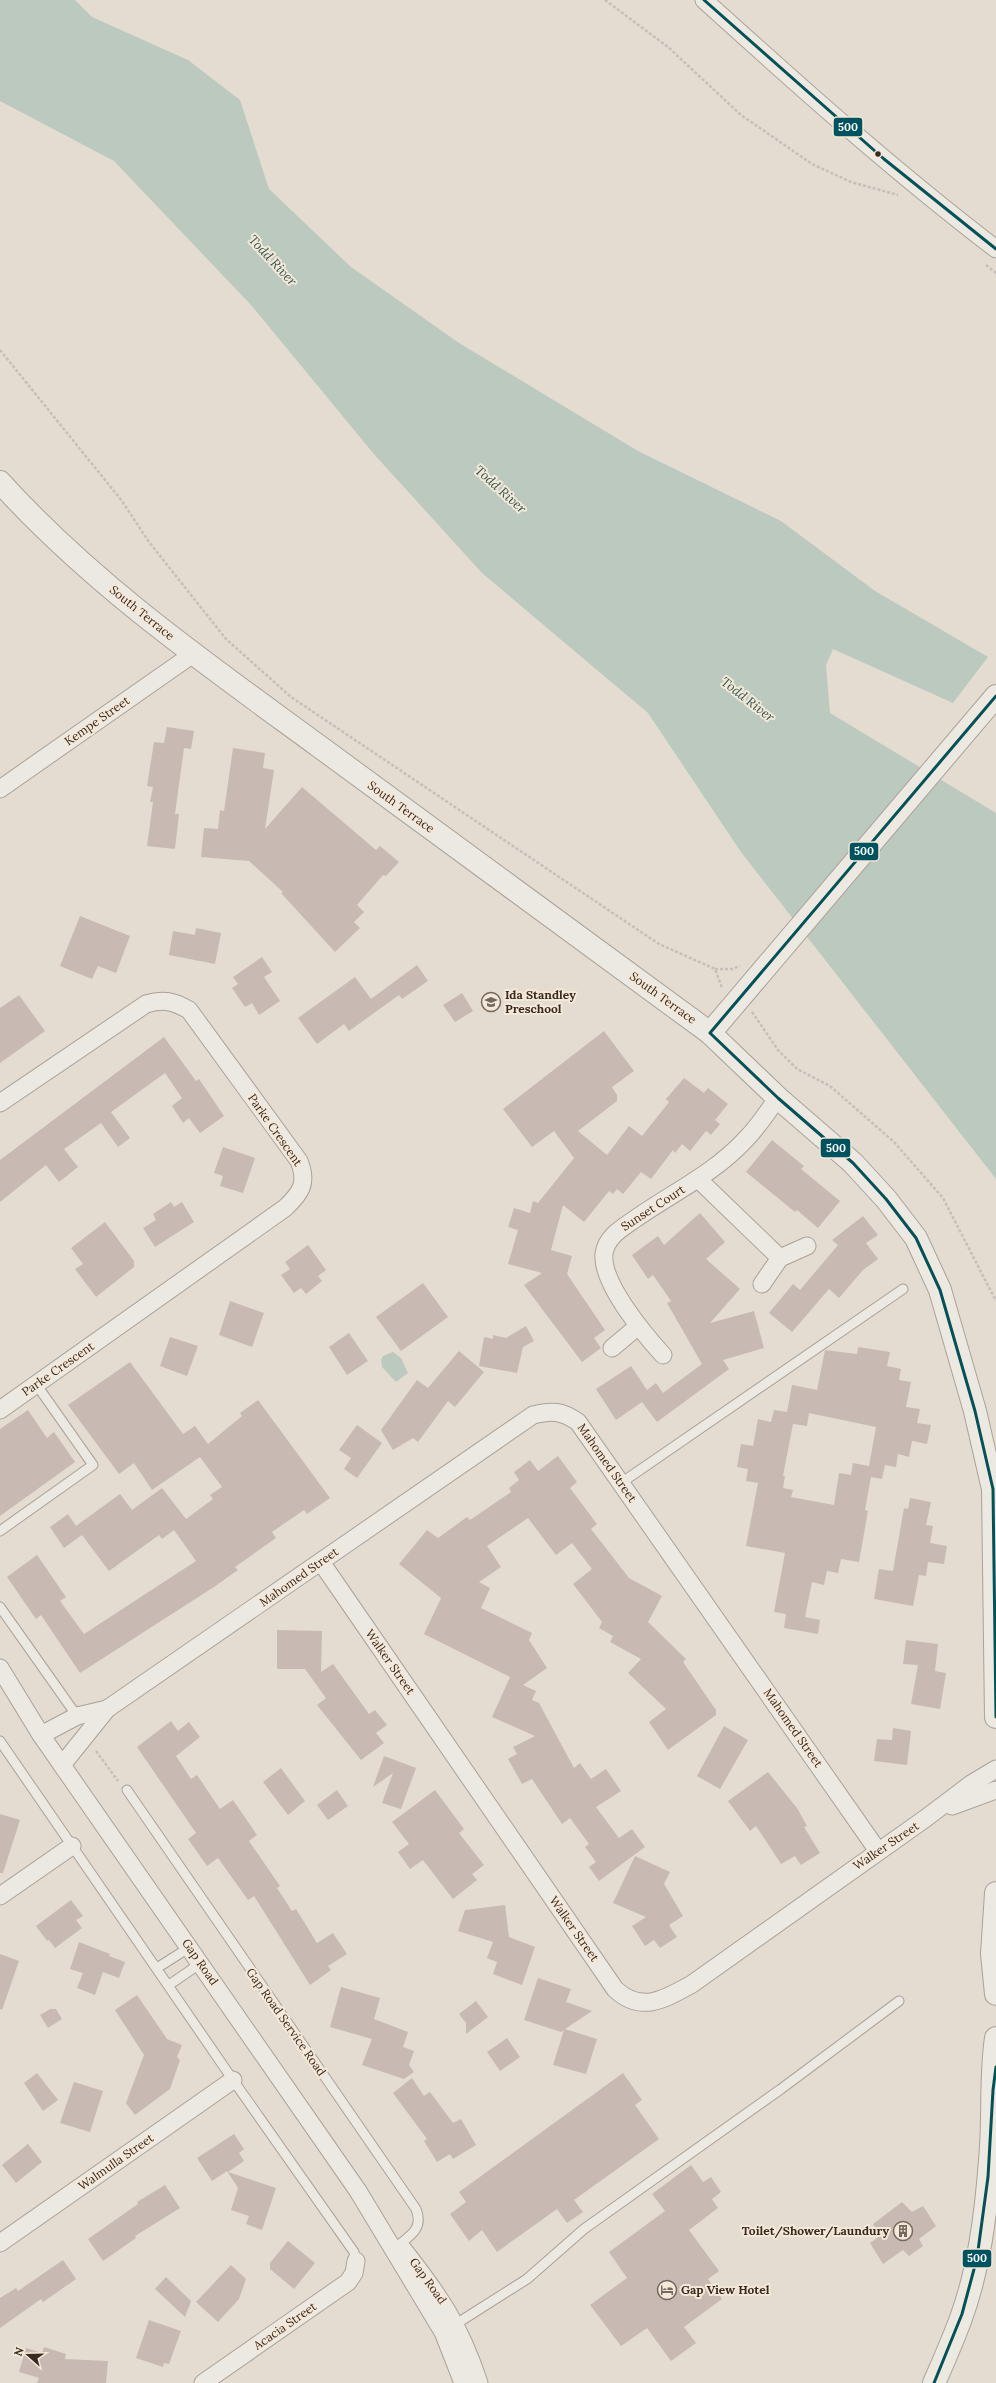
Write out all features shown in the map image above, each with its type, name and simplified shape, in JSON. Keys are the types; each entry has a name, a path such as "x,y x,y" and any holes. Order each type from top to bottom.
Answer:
{"street":[{"path":"704,0 932,200 996,249"},
{"name":"South Terrace","path":"0,482 41,526 104,582 193,654 710,1033 778,1098 853,1163 886,1199 916,1238 940,1290 973,1404 993,1489 996,1717"},
{"name":"Kempe Street","path":"0,789 193,654"},
{"path":"710,1033 996,696"},
{"name":"Parke Crescent","path":"0,1103 146,1004 161,1000 173,1001 189,1010 299,1161 304,1173 302,1186 298,1196 285,1208 0,1410"},
{"name":"Sunset Court","path":"663,1355 637,1326 604,1268 604,1253 612,1236 656,1204 698,1179 746,1140 778,1098"},
{"name":"Sunset Court","path":"698,1179 780,1258"},
{"path":"762,1284 780,1258 807,1246"},
{"path":"612,1348 637,1326"},
{"name":"Mahomed Street","path":"62,1765 107,1709 533,1415 548,1411 564,1412 578,1422 878,1850"},
{"name":"Walker Street","path":"321,1562 610,1982 624,1998 640,2003 655,2001 692,1984 878,1850 926,1818 971,1784 996,1769"},
{"name":"Gap Road","path":"0,1668 41,1735 190,1947 396,2246 450,2328 479,2383"},
{"name":"Gap Road","path":"0,1684 41,1735"},
{"name":"Mahomed Street","path":"41,1735 77,1716 107,1709"},
{"path":"77,1716 87,1734"},
{"name":"Walker Street","path":"926,1818 968,1799 996,1790"},
{"path":"0,1896 72,1846"},
{"path":"996,1893 992,1954 996,1994"},
{"path":"934,2383 960,2321 976,2261 983,2226 990,2160 994,2076 992,2059 996,2038"},
{"name":"Walmulla Street","path":"0,2243 233,2080"},
{"name":"Acacia Street","path":"203,2383 348,2282 354,2273 356,2261"},
{"name":"Gap Road","path":"450,2328 463,2383"}],"lane":[{"path":"621,1483 903,1289"},
{"path":"0,1531 93,1465 36,1384"},
{"path":"0,1607 77,1716"},
{"path":"0,1741 233,2080 354,2252 356,2261"},
{"name":"Gap Road Service Road","path":"127,1790 416,2209 420,2218 417,2229 396,2246"},
{"path":"157,1968 190,1947"},
{"path":"169,1985 201,1963"},
{"path":"450,2328 527,2279 584,2229 780,2089 899,2001"}],"path":[{"path":"605,0 668,47 740,115 812,164 851,182 900,195"},
{"path":"984,263 996,273"},
{"path":"0,350 122,501 149,542 226,639 291,698 659,944 715,969 723,991 739,1000 756,1014 778,1050 797,1070 830,1086 889,1137 943,1198 996,1301"},
{"path":"87,1734 118,1782 127,1790"}],"water":[{"name":"Todd River","path":"0,0 75,0 92,17 188,60 240,100 269,189 351,267 459,343 638,451 781,521 875,591 988,657 953,703 833,649 826,665 830,713 996,813 996,1179 741,852 648,713 482,573 373,453 252,306 114,161 0,101"},
{"path":"393,1352 401,1358 408,1373 396,1382 382,1367 381,1360 383,1356"}],"building":[{"path":"167,727 194,731 191,749 184,748 175,814 179,814 175,849 147,846 153,802 150,802 153,787 147,786 154,742 164,743"},
{"path":"233,748 265,753 263,768 274,770 265,829 302,787 376,850 380,846 399,862 386,876 383,875 357,905 364,912 354,922 360,928 335,952 281,893 283,892 249,861 201,857 204,828 218,829 220,810 224,811"},
{"path":"80,916 130,936 116,973 98,966 92,979 60,966"},
{"path":"196,928 221,933 215,964 169,955 173,931 195,935"},
{"path":"262,957 272,972 264,977 280,1001 259,1015 252,1003 245,1007 232,988 238,984 233,977"},
{"path":"417,965 428,981 402,999 399,995 349,1031 344,1024 317,1044 298,1018 355,977 371,999"},
{"path":"462,993 473,1011 455,1022 443,1005"},
{"path":"19,995 45,1031 0,1063 0,1008"},
{"path":"604,1031 634,1071 612,1087 617,1095 617,1101 578,1131 607,1155 629,1126 642,1136 669,1102 666,1099 684,1078 704,1093 708,1088 728,1104 715,1120 720,1124 711,1135 706,1131 690,1151 682,1144 675,1153 673,1150 651,1179 641,1172 623,1194 617,1189 613,1194 609,1191 584,1222 563,1205 551,1250 572,1256 567,1274 605,1330 594,1338 601,1348 582,1362 524,1285 542,1273 508,1264 518,1230 508,1227 514,1208 530,1213 533,1201 538,1203 574,1158 554,1131 532,1147 503,1109"},
{"path":"164,1037 196,1081 199,1079 224,1116 200,1133 189,1118 183,1123 172,1106 182,1098 165,1073 111,1112 130,1138 118,1147 101,1123 64,1149 78,1167 59,1182 46,1165 0,1202 0,1160"},
{"path":"772,1140 804,1166 801,1169 840,1201 818,1228 797,1210 795,1212 746,1172"},
{"path":"223,1147 255,1158 243,1193 220,1186 223,1176 214,1173"},
{"path":"171,1202 174,1207 182,1202 194,1222 155,1247 143,1228 156,1220 153,1214"},
{"path":"700,1213 725,1242 706,1259 740,1289 710,1323 754,1311 764,1348 723,1360 729,1369 657,1422 642,1402 616,1420 596,1389 631,1366 647,1390 656,1383 663,1393 702,1364 667,1303 671,1301 653,1275 648,1279 632,1255 658,1236 664,1245"},
{"path":"863,1216 878,1235 866,1243 878,1259 863,1270 839,1298 829,1289 792,1332 769,1313 793,1284 800,1290 838,1245 832,1240"},
{"path":"105,1222 134,1261 134,1267 96,1297 75,1269 83,1264 71,1248"},
{"path":"308,1245 326,1270 318,1276 322,1281 306,1294 301,1288 294,1293 281,1275 290,1269 285,1262"},
{"path":"423,1283 448,1317 401,1351 376,1317"},
{"path":"230,1301 264,1313 252,1347 219,1335"},
{"path":"526,1326 534,1341 523,1347 517,1373 479,1366 484,1337 493,1339 493,1335 506,1338"},
{"path":"349,1333 368,1361 347,1375 329,1347"},
{"path":"170,1337 198,1346 187,1376 160,1366"},
{"path":"858,1347 890,1352 887,1366 901,1369 899,1380 911,1382 906,1407 920,1409 917,1423 931,1425 927,1444 912,1441 909,1457 898,1454 896,1467 885,1465 882,1479 871,1477 865,1510 868,1511 859,1562 841,1559 838,1573 827,1571 824,1585 812,1582 805,1617 820,1620 818,1634 784,1628 786,1614 774,1612 785,1553 746,1546 758,1483 746,1481 748,1469 737,1467 741,1444 753,1446 758,1419 771,1422 774,1410 787,1412 792,1385 817,1390 825,1350 857,1354","holes":["809,1413 876,1427 869,1466 853,1463 851,1475 839,1473 834,1505 791,1497 793,1490 783,1488 785,1476 783,1476 793,1424 807,1426"]},
{"path":"459,1351 484,1372 455,1407 448,1401 418,1442 413,1438 393,1450 381,1430 417,1380 428,1388"},
{"path":"130,1362 183,1434 195,1426 208,1444 242,1416 240,1413 258,1400 330,1498 307,1514 304,1510 272,1532 276,1538 235,1567 238,1570 214,1587 80,1673 41,1615 36,1619 7,1577 37,1555 66,1597 60,1601 84,1634 196,1561 174,1530 162,1539 159,1535 109,1571 82,1535 64,1548 50,1527 68,1514 76,1526 120,1494 132,1510 162,1488 186,1519 213,1499 210,1495 222,1487 200,1457 152,1490 134,1463 119,1474 68,1405"},
{"path":"28,1410 47,1438 54,1432 75,1462 0,1516 0,1429"},
{"path":"357,1425 382,1443 357,1478 344,1469 351,1458 339,1450"},
{"path":"558,1456 577,1482 570,1488 597,1524 591,1529 629,1578 662,1596 648,1622 686,1659 683,1662 716,1710 716,1715 668,1750 649,1722 666,1709 628,1673 641,1659 610,1642 613,1636 599,1628 602,1622 573,1584 592,1569 572,1543 556,1555 528,1518 487,1546 501,1567 479,1582 490,1588 481,1608 532,1633 529,1640 547,1668 523,1685 536,1691 532,1700 539,1703 574,1768 580,1763 591,1779 606,1769 621,1791 596,1807 619,1838 632,1829 645,1847 599,1881 589,1867 596,1862 585,1847 589,1844 570,1818 562,1824 532,1779 522,1784 508,1759 517,1754 513,1747 535,1736 492,1717 510,1677 424,1634 441,1598 399,1564 427,1530 438,1538 467,1517 470,1520 511,1492 509,1488 519,1480 514,1472 530,1460 538,1471"},
{"path":"910,1498 931,1502 926,1525 933,1526 930,1543 947,1546 944,1564 928,1562 926,1576 919,1575 913,1606 874,1599 879,1569 893,1571 904,1508 908,1509"},
{"path":"277,1630 322,1631 321,1672 333,1664 369,1714 375,1710 387,1725 376,1733 384,1743 361,1760 317,1705 326,1698 305,1669 277,1669"},
{"path":"906,1640 938,1644 935,1671 946,1673 940,1709 911,1704 918,1665 903,1664"},
{"path":"171,1721 178,1731 189,1722 200,1737 176,1756 191,1779 197,1775 220,1809 233,1800 257,1835 249,1841 280,1886 277,1888 292,1911 296,1909 317,1943 333,1933 347,1954 328,1966 331,1970 310,1985 254,1896 248,1900 218,1858 207,1866 188,1839 196,1833 137,1747"},
{"path":"724,1726 748,1740 720,1789 697,1776"},
{"path":"893,1728 911,1731 907,1765 874,1761 877,1739 892,1740"},
{"path":"384,1756 416,1768 401,1809 382,1803 393,1773 373,1787"},
{"path":"281,1768 305,1801 288,1815 263,1782"},
{"path":"768,1772 797,1808 807,1826 804,1827 820,1853 801,1865 795,1856 781,1864 756,1826 750,1831 728,1801"},
{"path":"337,1790 348,1806 328,1820 317,1805"},
{"path":"435,1790 464,1829 459,1833 484,1865 472,1874 477,1880 453,1899 423,1860 410,1869 398,1852 409,1844 392,1822"},
{"path":"0,1814 20,1820 3,1873 0,1873"},
{"path":"635,1856 670,1872 664,1884 683,1916 669,1925 677,1937 660,1948 654,1940 645,1946 632,1926 646,1917 613,1903"},
{"path":"71,1900 83,1916 76,1920 82,1928 55,1948 49,1940 47,1941 36,1926"},
{"path":"505,1905 509,1937 535,1947 522,1985 493,1974 497,1962 487,1958 493,1942 458,1931 465,1910"},
{"path":"79,1942 110,1954 109,1956 125,1962 119,1978 103,1972 95,1995 77,1988 83,1973 70,1969"},
{"path":"0,1954 19,1961 2,2010 0,2009"},
{"path":"538,1978 571,1989 566,2002 592,2011 565,2029 597,2039 586,2074 553,2065 564,2030 561,2032 524,2020"},
{"path":"341,1987 380,1998 374,2019 408,2032 403,2047 414,2051 409,2065 414,2072 404,2079 362,2065 372,2039 330,2027"},
{"path":"137,1995 167,2039 182,2045 177,2057 180,2060 170,2089 135,2115 126,2103 144,2055 115,2010"},
{"path":"476,2001 488,2017 466,2034 466,2023 459,2014"},
{"path":"50,2009 56,2009 62,2019 48,2028 40,2015"},
{"path":"507,2038 520,2057 500,2071 487,2052"},
{"path":"37,2073 58,2100 43,2111 24,2083"},
{"path":"623,2073 642,2100 635,2105 659,2139 574,2200 583,2212 567,2223 557,2209 497,2252 482,2230 469,2241 450,2214 466,2202 459,2192"},
{"path":"412,2078 424,2096 430,2092 453,2123 461,2119 476,2145 453,2159 450,2154 437,2162 424,2141 427,2139 393,2093"},
{"path":"74,2082 103,2091 90,2132 60,2123"},
{"path":"234,2134 244,2149 239,2153 244,2161 228,2172 276,2188 262,2230 246,2224 249,2216 231,2210 238,2188 227,2171 212,2181 197,2158"},
{"path":"28,2144 42,2162 16,2183 2,2165"},
{"path":"691,2165 703,2182 711,2177 721,2192 712,2199 718,2208 689,2230 719,2271 708,2279 722,2299 684,2327 696,2343 671,2361 647,2328 621,2346 590,2305 627,2278 609,2252 665,2211 652,2194"},
{"path":"165,2185 180,2208 135,2236 136,2238 103,2261 88,2239 138,2204 137,2202"},
{"name":"Toilet/Shower/Laundury","path":"902,2202 912,2212 923,2206 936,2226 919,2239 923,2246 909,2256 903,2250 883,2264 870,2243 880,2236 873,2224"},
{"path":"288,2241 315,2263 294,2289 270,2269 270,2263"},
{"path":"63,2260 76,2279 43,2302 41,2299 0,2328 0,2298 16,2288 18,2291"},
{"path":"231,2265 246,2279 239,2299 218,2322 196,2302"},
{"path":"166,2277 191,2301 185,2317 155,2289"},
{"path":"149,2320 181,2331 169,2364 164,2363 163,2367 136,2358"},
{"path":"44,2347 66,2354 65,2359 108,2361 106,2383 37,2383 39,2378 19,2372 26,2348 42,2353"}],"transit line":[{"name":"500","path":"704,0 884,159 996,249"},
{"name":"500","path":"996,696 710,1033 778,1098 853,1163 886,1199 916,1238 940,1290 975,1411 993,1489 996,1717"},
{"name":"500","path":"934,2383 962,2314 977,2258 988,2177 993,2090 996,2067"}],"place":[{"name":"Ida Standley Preschool","path":"491,1002"},
{"name":"Toilet/Shower/Laundury","path":"903,2231"},
{"name":"Gap View Hotel","path":"667,2290"}]}
